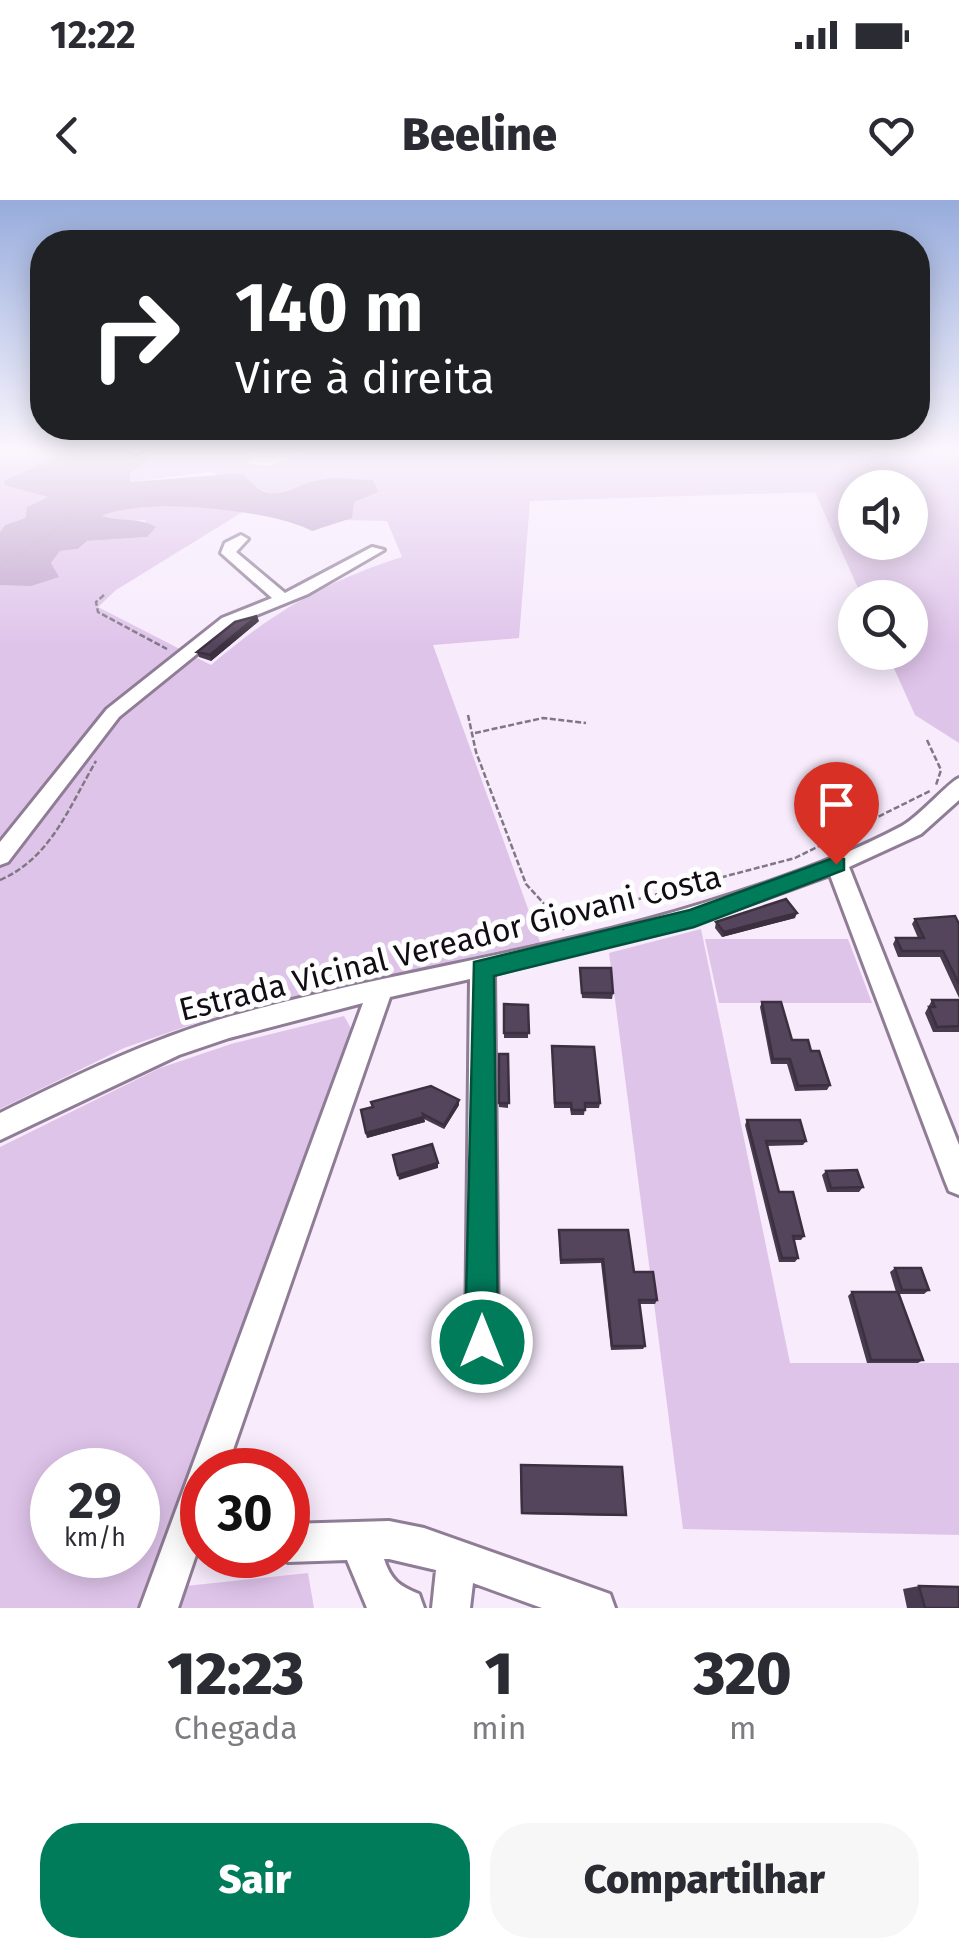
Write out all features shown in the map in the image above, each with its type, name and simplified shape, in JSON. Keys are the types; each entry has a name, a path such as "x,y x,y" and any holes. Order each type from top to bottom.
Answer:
{"street":[{"path":"241,539 230,546 228,553 253,568 263,584 284,598"},
{"path":"0,857 92,735 180,658 228,622 377,550"},
{"name":"Estrada Vicinal Vereador Giovani Costa","path":"0,1127 155,1052 246,1023 565,951 720,910 836,864 928,821 959,785"},
{"path":"836,864 959,1181"},
{"path":"482,969 482,1342"},
{"path":"216,1448 379,992"},
{"path":"360,1540 380,1598 393,1607 406,1608"},
{"path":"310,1542 389,1540 456,1558 596,1608"},
{"path":"451,1608 456,1558"},
{"path":"160,1608 180,1570"}],"path":[{"path":"104,595 96,602 98,612 180,658"},
{"path":"468,715 476,752 526,884 559,920 566,936 565,951"},
{"path":"474,733 543,718 586,723"},
{"path":"0,880 26,869 43,853 93,769 97,753 92,735"},
{"path":"559,920 773,866 843,838 931,791 941,770 927,740"}],"shaded area":[{"path":"0,514 26,514 25,518 5,525 0,532"},
{"path":"26,514 109,514 102,516 156,527 147,537 87,541 78,549 60,551 51,563 59,577 31,586 0,585 0,532 5,525 25,518"},
{"path":"240,514 116,590 98,607 211,665 300,601 348,577 402,557 387,521 345,520 342,514 529,514 519,638 433,645 540,942 225,1013 124,1048 0,1109 0,585 51,563 60,551 78,549 87,541 147,537 145,520 120,521 100,516"},
{"path":"248,514 353,514 352,518 312,531"},
{"path":"825,514 838,514 838,543"},
{"path":"928,514 959,514 959,743 915,715 895,670 928,670 928,580 854,580 845,560 928,560"},
{"path":"701,929 790,1363 959,1363 959,1535 683,1529 609,953"},
{"path":"705,939 848,939 872,1003 719,1003"},
{"path":"344,1016 352,1030 199,1448 180,1448 180,1499 160,1553 160,1448 30,1448 30,1578 151,1578 140,1608 0,1608 0,1147 160,1068 231,1044"},
{"path":"261,1578 309,1578 314,1608 178,1608 186,1586"}],"building":[{"path":"257,616 210,655 197,652 235,622"},
{"path":"786,899 797,913 724,932 716,922"},
{"path":"955,916 959,924 959,984 943,951 902,951 896,938 924,938 915,919"},
{"path":"580,968 611,968 613,993 582,993"},
{"path":"932,1000 959,1000 959,1026 937,1027 929,1007 935,1007"},
{"path":"762,1002 781,1002 792,1040 808,1040 811,1051 819,1051 830,1085 798,1086 790,1059 773,1059"},
{"path":"504,1004 528,1005 529,1033 504,1033"},
{"path":"552,1046 594,1047 600,1103 585,1103 585,1110 572,1110 571,1103 555,1103"},
{"path":"499,1054 508,1054 509,1103 499,1103"},
{"path":"431,1086 459,1100 444,1125 423,1114 424,1117 366,1133 361,1110 373,1107 371,1102"},
{"path":"747,1120 800,1120 806,1141 766,1141 779,1192 793,1192 804,1236 793,1236 798,1258 782,1258"},
{"path":"432,1144 438,1163 398,1175 393,1155"},
{"path":"857,1170 863,1187 831,1188 826,1171"},
{"path":"559,1230 628,1230 634,1272 653,1272 657,1300 639,1300 645,1346 612,1346 603,1259 561,1260"},
{"path":"895,1268 921,1268 929,1290 902,1290"},
{"path":"852,1292 898,1292 923,1360 871,1360"},
{"path":"521,1465 622,1467 626,1515 522,1513"},
{"path":"919,1586 959,1587 959,1608 925,1608"}],"waterway":[{"path":"0,566 53,532 71,514"},
{"path":"272,514 315,529"}],"route":[{"path":"482,1342 482,969 591,946 694,918 836,864"}]}
